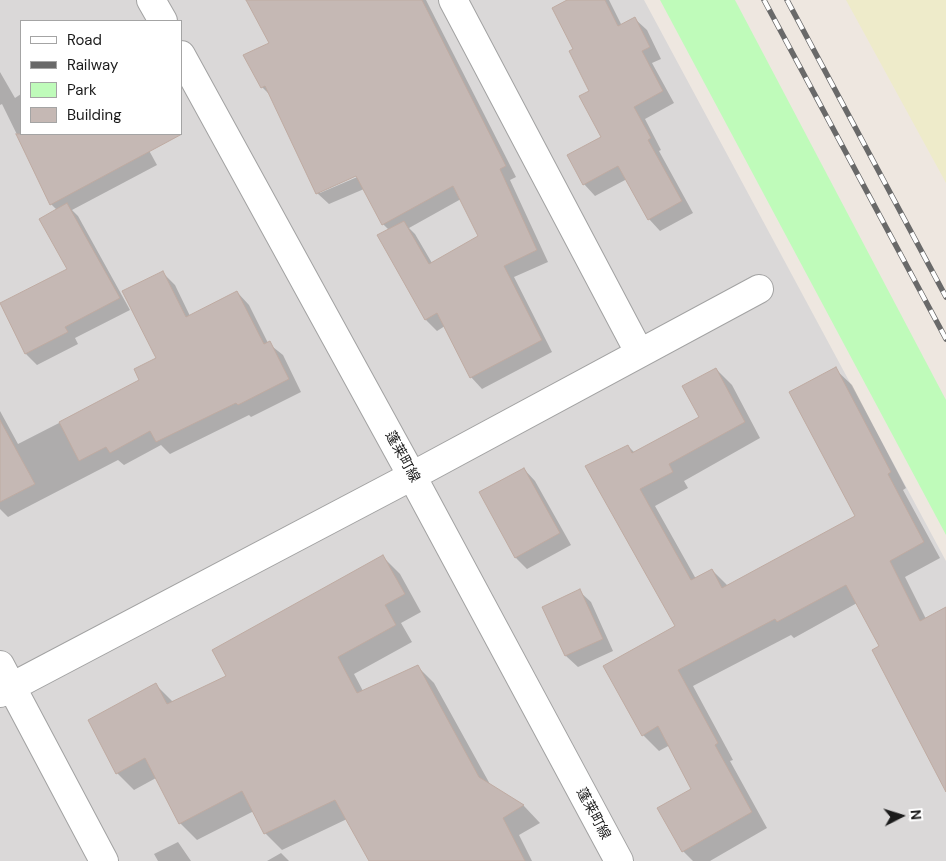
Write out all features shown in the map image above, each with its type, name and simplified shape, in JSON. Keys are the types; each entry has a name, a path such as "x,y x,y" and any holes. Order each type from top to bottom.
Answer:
{"street":[{"path":"151,0 161,20"},
{"path":"453,0 639,352"},
{"name":"蓬莱町線","path":"182,57 412,476 618,861"},
{"path":"102,860 4,682 412,476 759,289"}],"shaded area":[{"path":"0,0 644,0 946,561 946,861 0,861"},
{"path":"846,0 946,0 946,183"}],"green space":[{"path":"660,0 735,0 946,400 946,535"}],"building":[{"path":"246,0 422,0 506,166 500,169 537,250 504,266 542,340 470,378 437,313 425,320 377,235 404,221 429,264 478,236 453,186 382,225 356,176 316,194 265,86 261,88 243,55 269,43"},
{"path":"567,0 605,0 618,26 635,17 650,47 642,51 663,91 634,107 651,138 648,140 682,201 648,220 618,166 583,185 567,155 601,137 579,96 589,91 569,51 573,49 552,8"},
{"path":"16,134 180,135 50,205"},
{"path":"67,203 120,298 65,327 68,332 25,354 0,303 67,269 39,219"},
{"path":"163,271 186,317 237,291 264,344 270,341 289,379 238,405 236,403 156,442 150,431 110,453 106,447 79,461 59,422 139,380 134,369 156,358 122,291"},
{"path":"836,367 891,472 888,474 924,542 890,561 920,621 946,607 946,792 872,650 879,646 846,585 777,622 775,619 678,670 718,743 715,745 752,812 682,852 657,808 691,789 658,726 642,736 603,666 675,626 585,466 628,445 632,453 699,417 682,386 716,368 745,422 669,464 673,472 640,489 691,580 712,569 722,588 855,516 789,392"},
{"path":"0,420 35,484 0,502"},
{"path":"524,468 560,533 515,558 479,492"},
{"path":"383,555 405,594 385,605 396,625 338,657 357,693 418,665 479,777 524,805 503,818 525,861 369,861 335,800 264,834 242,791 179,824 145,758 116,774 88,720 156,683 167,704 226,676 212,650"},
{"path":"580,589 603,639 565,656 542,607"}],"railway":[{"path":"764,0 946,339"},
{"path":"787,0 946,297"}]}
